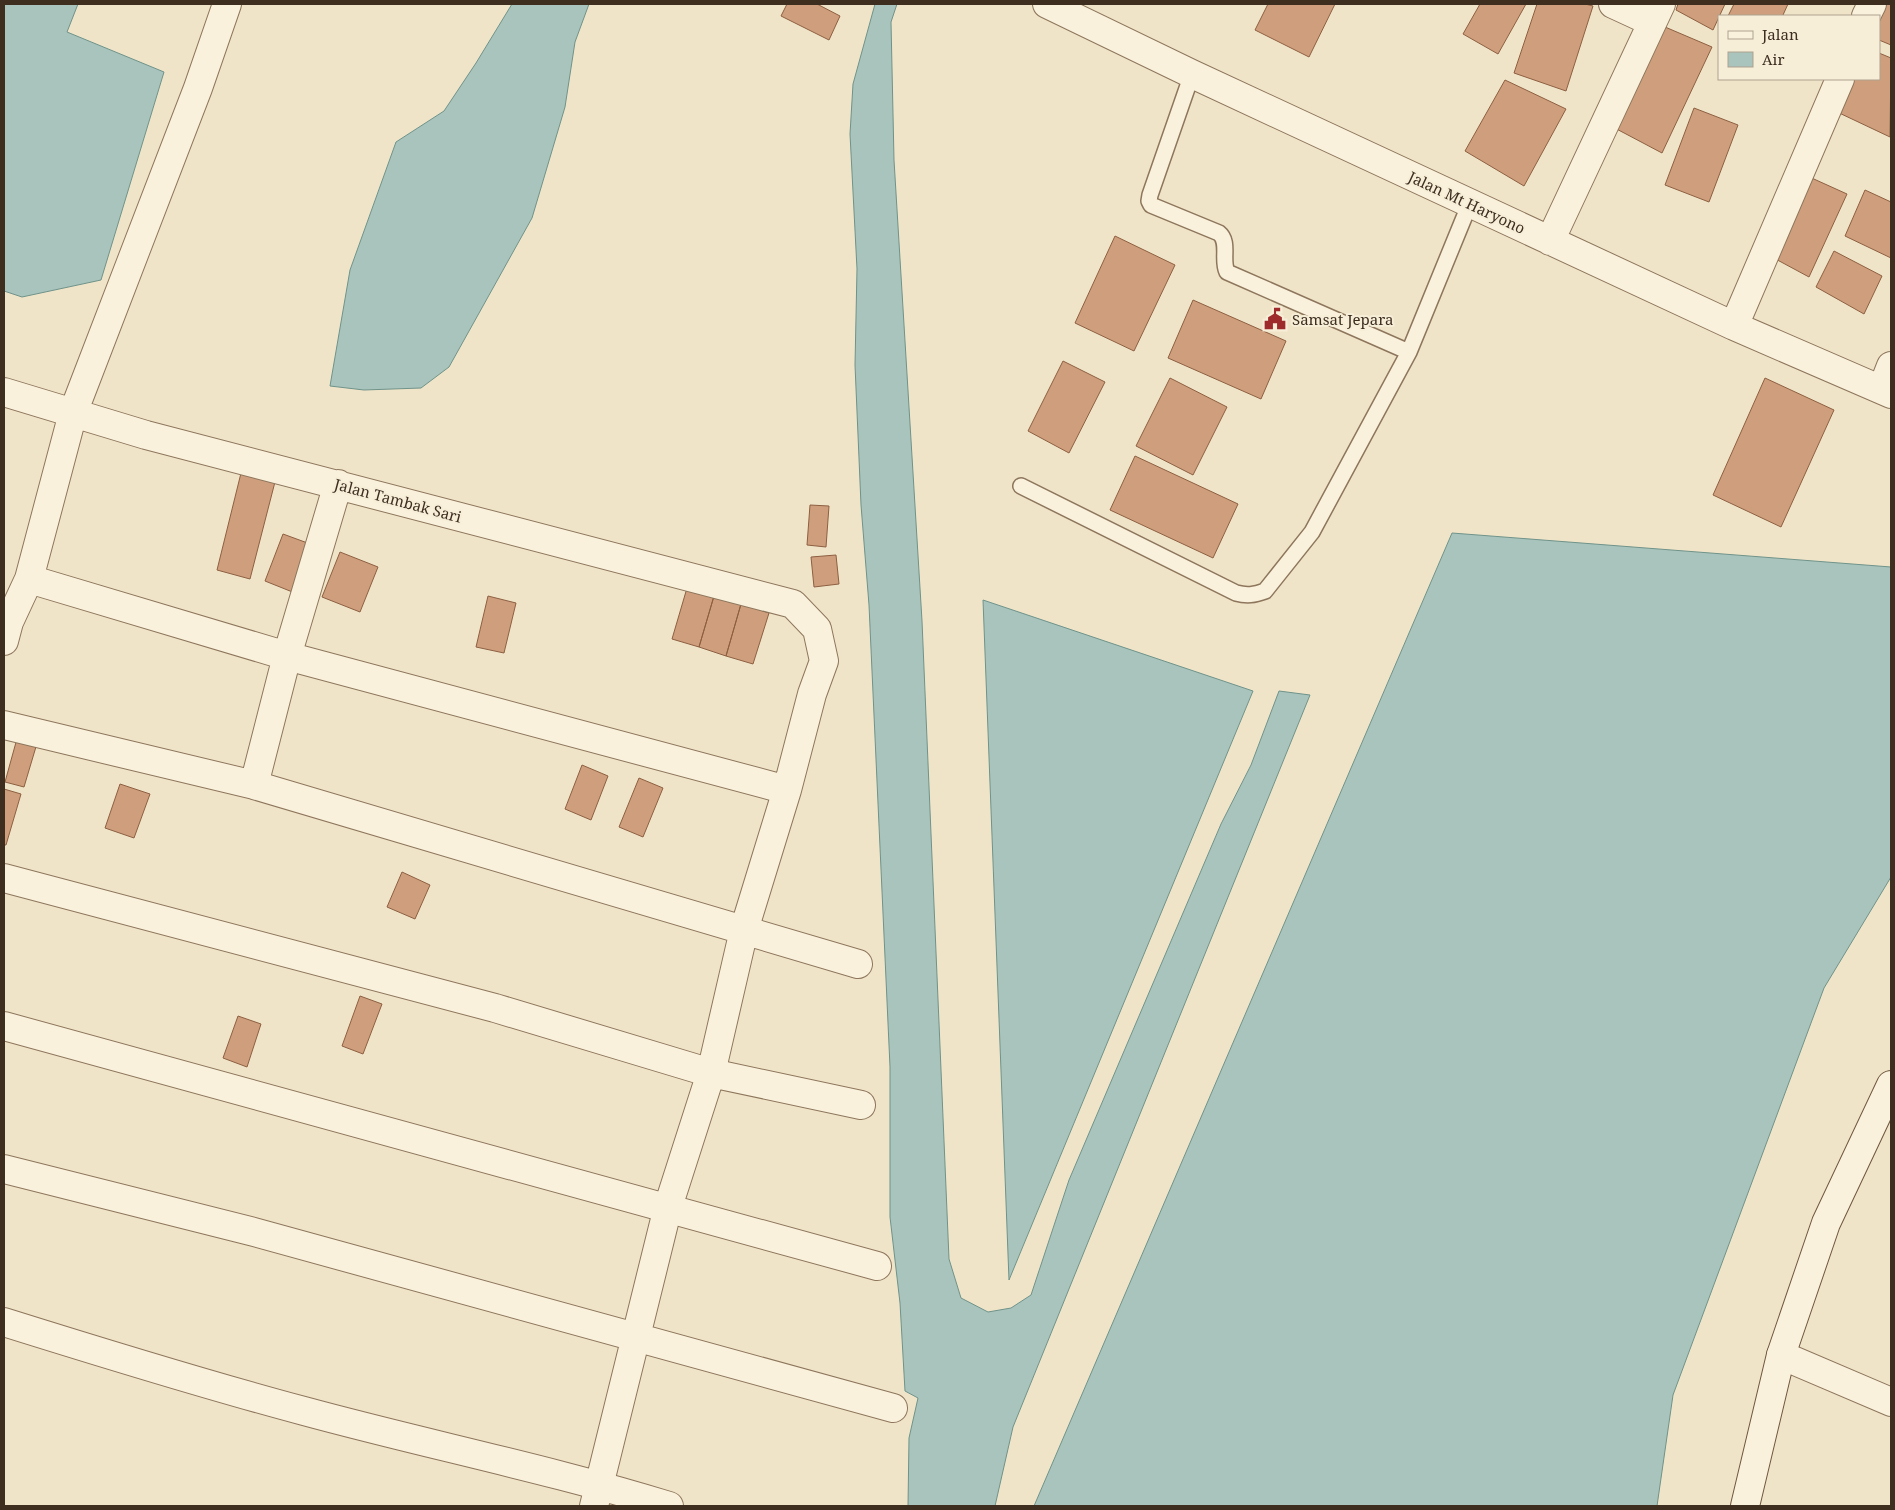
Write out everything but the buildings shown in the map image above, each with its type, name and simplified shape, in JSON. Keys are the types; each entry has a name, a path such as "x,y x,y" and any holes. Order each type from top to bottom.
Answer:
{"street":[{"path":"4,642 9,622 29,578 73,413 198,88 227,4"},
{"name":"Jalan Mt Haryono","path":"1047,4 1192,74 1734,326 1888,383"},
{"path":"1550,241 1656,13 1613,4"},
{"path":"1734,326 1840,80"},
{"name":"Jalan Tambak Sari","path":"4,392 146,435 794,604 817,629 824,661 812,694 787,790"},
{"path":"254,785 287,656 338,484"},
{"path":"29,578 287,656 787,790 744,930 711,1073 668,1207 597,1496"},
{"path":"4,725 254,785 858,964"},
{"path":"4,878 495,1008 711,1073 862,1105"},
{"path":"4,1026 877,1266"},
{"path":"1744,1506 1781,1355 1826,1223 1891,1085"},
{"path":"4,1170 254,1232 893,1408"},
{"path":"4,1322 119,1358 597,1496 669,1506"},
{"path":"1781,1355 1891,1402"}],"lane":[{"path":"1192,74 1150,195 1149,201 1151,205 1219,233 1224,239 1225,268 1227,272 1409,352"},
{"path":"1021,486 1236,593 1245,596 1254,595 1265,590 1312,532 1409,352 1470,203"}],"water":[{"path":"4,4 78,4 67,32 164,72 101,280 22,297 4,291"},
{"path":"512,4 589,4 575,42 565,107 532,218 449,367 421,388 364,390 330,386 350,270 396,142 444,111"},
{"path":"875,4 897,4 891,22 894,160 922,621 949,1259 961,1298 988,1312 1011,1308 1031,1295 1069,1180 1221,824 1251,765 1279,691 1310,695 1013,1427 995,1506 908,1506 909,1438 918,1398 905,1391 900,1303 890,1217 890,1067 869,605 861,505 855,365 857,269 850,134 853,84"},
{"path":"1452,533 1891,567 1891,877 1824,988 1673,1395 1657,1506 1034,1506"},
{"path":"983,600 1253,691 1009,1280"}],"place":[{"name":"Samsat Jepara","path":"1275,319"}]}
